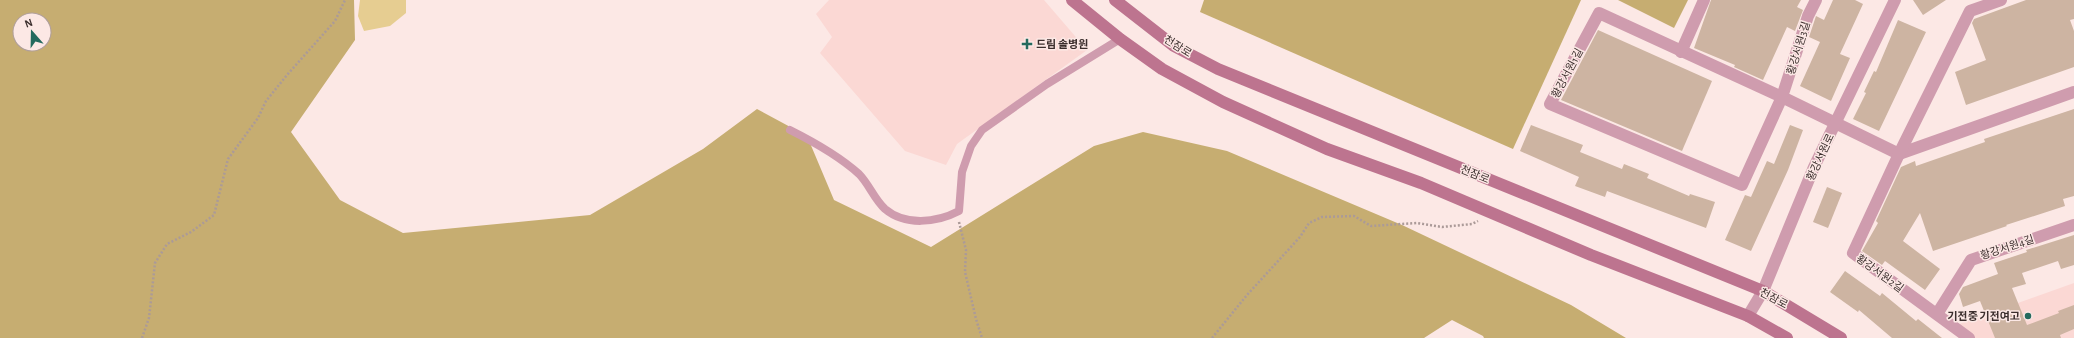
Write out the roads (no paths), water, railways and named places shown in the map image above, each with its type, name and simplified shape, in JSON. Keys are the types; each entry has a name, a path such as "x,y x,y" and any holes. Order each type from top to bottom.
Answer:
{"street":[{"path":"1072,0 1120,39 1162,69 1223,102 1327,149 1421,183 1493,215 1748,316 1787,338"},
{"name":"천잠로","path":"1115,0 1174,46 1218,69 1763,291 1841,338"},
{"path":"1681,52 1704,0"},
{"name":"황강서원3길","path":"1782,98 1808,16 1816,0"},
{"name":"황강서원로","path":"1748,316 1763,291 1814,167 1895,0"},
{"name":"황강서원2길","path":"1937,314 1853,253 1899,154 1970,11 2001,0"},
{"name":"황강서원1길","path":"1782,98 1742,185 1550,104 1599,13 1782,98 1899,154"},
{"path":"1899,154 2074,92"},
{"name":"황강서원4길","path":"1937,314 1971,260 2074,225"},
{"path":"1937,314 1969,338"}],"lane":[{"path":"790,130 816,142 860,175 884,208 900,219 929,221 959,211 962,172 971,146 982,130 1047,84 1120,39"}],"place":[{"name":"드림 솔병원","path":"1027,44"},
{"name":"기전중 기전여고","path":"2028,316"}]}
